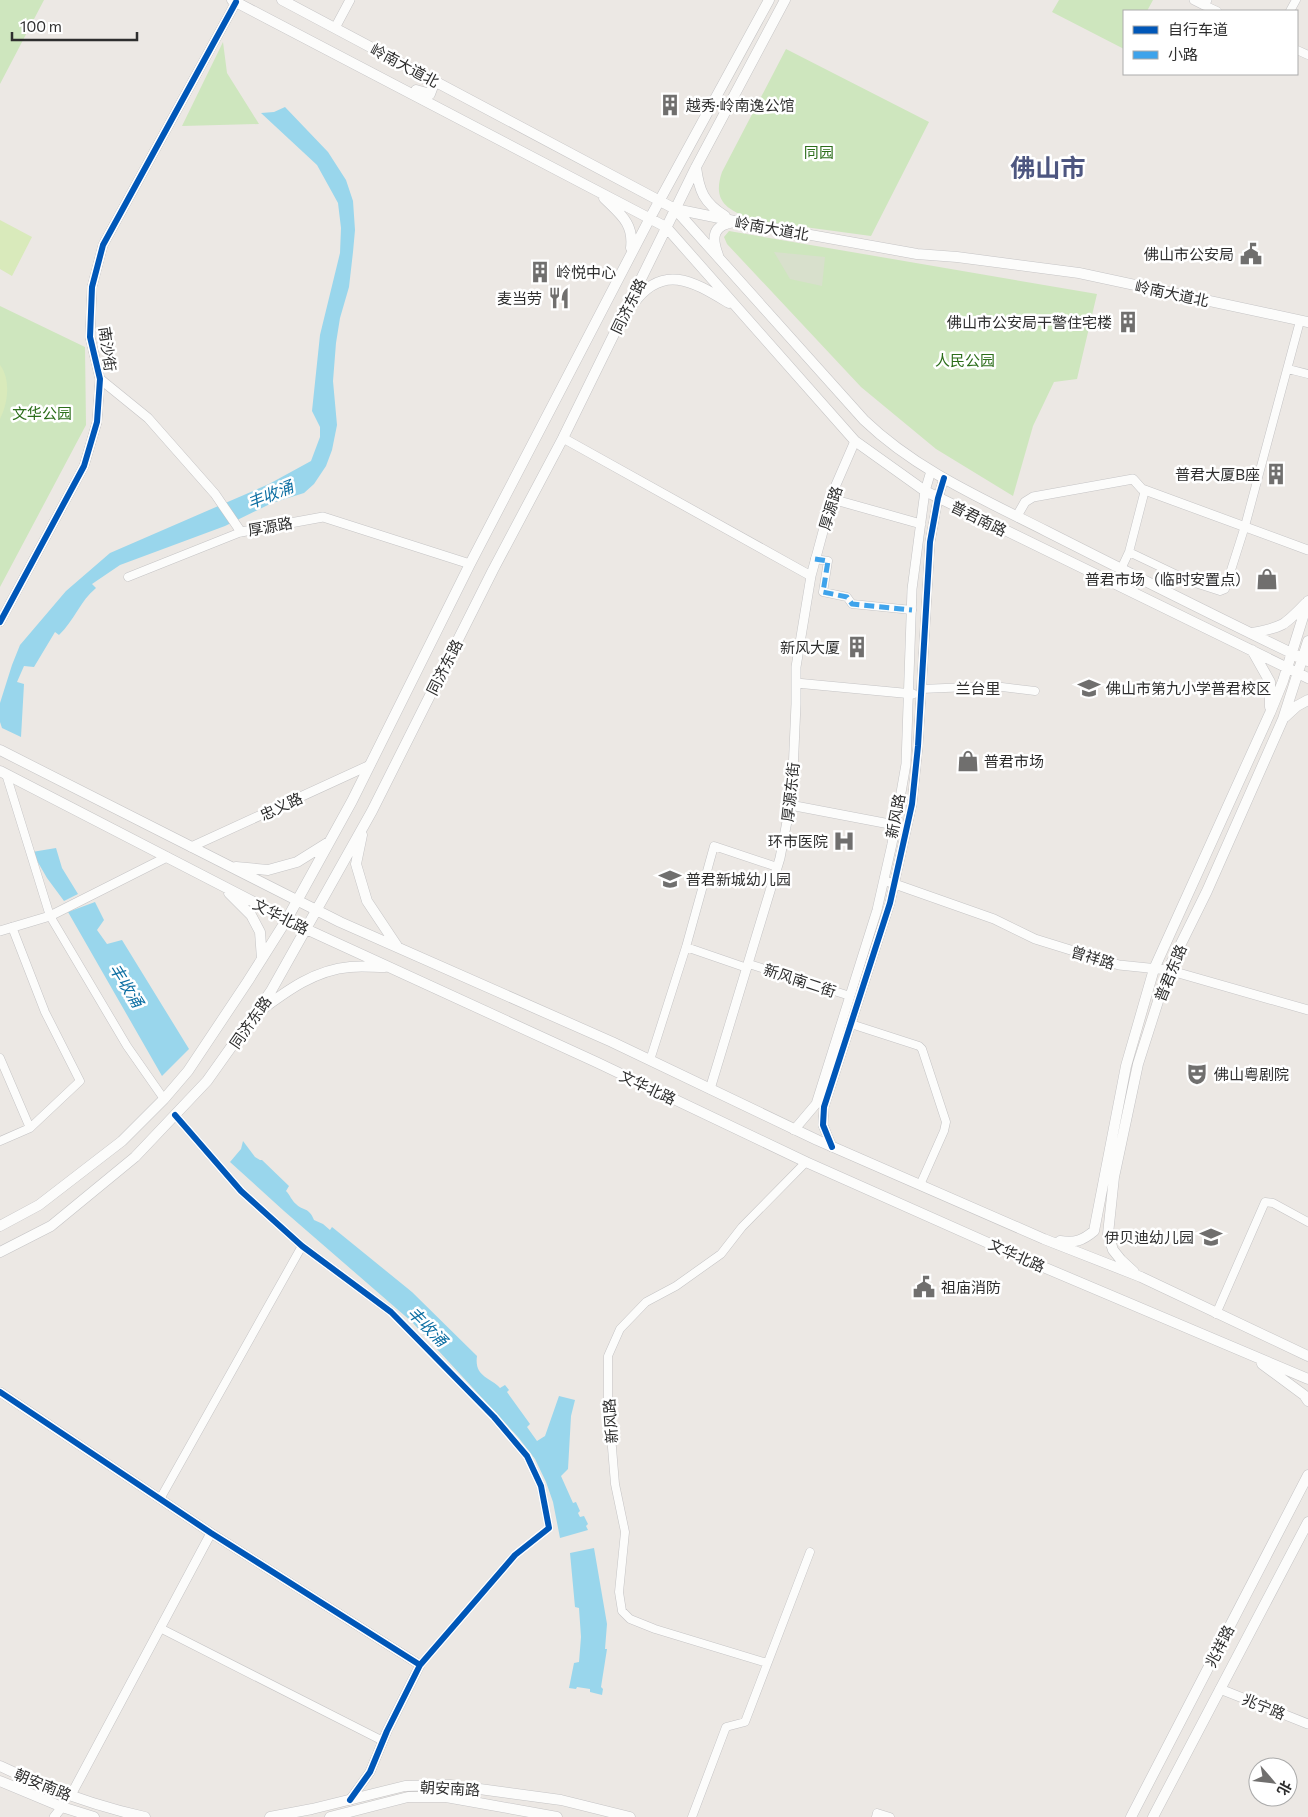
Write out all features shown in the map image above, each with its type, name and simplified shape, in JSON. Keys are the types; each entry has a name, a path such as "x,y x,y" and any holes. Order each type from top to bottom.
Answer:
{"main road":[{"name":"岭南大道北","path":"282,0 675,208 738,222 917,254 957,257 1079,273 1304,321"},
{"name":"同济东路","path":"0,1226 39,1205 115,1147 164,1099 188,1071 262,960 330,841 470,564 650,218 769,0"},
{"name":"同济东路","path":"0,1252 50,1226 135,1157 208,1081 271,991 364,826 493,570 563,438 675,208 785,0"},
{"name":"岭南大道北","path":"234,1 666,227"},
{"path":"380,78 395,79 418,92 430,94 433,86 426,76"},
{"path":"696,167 701,193 716,211 738,222"},
{"path":"596,190 625,219 632,236 631,255"},
{"name":"普君南路","path":"675,208 884,440 944,478 1121,569 1305,660"},
{"path":"720,260 714,245 716,232 719,227 738,222"},
{"name":"普君南路","path":"666,227 856,441 874,456 938,498 1303,676"},
{"path":"618,325 638,297 656,282 675,279 691,282 738,308"},
{"path":"1252,633 1282,626 1308,600"},
{"name":"普君东路","path":"1094,1231 1126,1066 1154,969 1270,713 1308,600"},
{"name":"普君东路","path":"1108,1234 1114,1177 1138,1064 1168,970 1207,891 1303,676 1308,642"},
{"path":"1252,650 1270,682 1270,713"},
{"path":"1283,720 1297,706 1308,700"},
{"name":"文华北路","path":"0,750 316,910 650,1060 794,1130 1044,1239 1141,1277 1308,1356"},
{"name":"文华北路","path":"3,772 306,929 587,1058 806,1162 1022,1258 1308,1379"},
{"path":"364,826 356,864 367,901 397,947"},
{"path":"230,867 268,870 297,862 330,841"},
{"path":"221,885 251,915 260,932 262,960"},
{"path":"254,1015 292,988 322,973 350,967 390,967"},
{"path":"1044,1239 1075,1243 1086,1238 1094,1231 1108,1234 1113,1250 1121,1260 1141,1277"},
{"path":"1265,1337 1308,1348"},
{"path":"1252,1355 1308,1400"},
{"name":"兆祥路","path":"1131,1817 1308,1475"},
{"name":"兆祥路","path":"1153,1817 1307,1523"},
{"name":"朝安南路","path":"0,1766 107,1808 145,1817"},
{"name":"朝安南路","path":"0,1781 62,1807 94,1817"},
{"name":"朝安南路","path":"270,1817 405,1786 450,1785 561,1800 630,1817"},
{"name":"朝安南路","path":"330,1817 408,1798 446,1797 558,1817"}],"street":[{"path":"335,28 350,0"},
{"path":"1194,0 1205,2 1216,10"},
{"name":"南沙街","path":"0,622 84,466 97,422 100,379 90,337 92,287 103,245 234,1"},
{"path":"1129,552 1192,582 1220,592 1225,589 1245,526 1288,369 1304,321"},
{"path":"1288,369 1308,374"},
{"name":"厚源路","path":"100,379 148,418 215,494 241,532 323,517 470,564"},
{"path":"563,438 811,576"},
{"name":"厚源路","path":"811,576 835,486 856,441"},
{"name":"新风路","path":"794,1130 816,1104 877,910 896,825 906,764 912,589 925,491 931,471"},
{"name":"新风路","path":"832,1147 823,1125 824,1107 890,902 912,804 930,542 938,498 944,478"},
{"name":"普君南路","path":"1017,516 1025,502 1033,497 1133,479 1144,490 1308,550"},
{"path":"1121,569 1129,552 1144,490"},
{"path":"832,499 921,524"},
{"path":"128,577 241,532"},
{"path":"815,559 828,561 823,592 847,597 852,604 912,610"},
{"name":"厚源东街","path":"710,1089 778,867 790,805 796,704 796,667 811,576"},
{"path":"796,682 909,694 921,692"},
{"name":"兰台里","path":"921,692 994,686 1035,691"},
{"name":"忠义路","path":"191,847 370,765"},
{"path":"3,772 53,915 127,1046 164,1099"},
{"path":"790,805 907,827"},
{"path":"650,1060 686,947 714,846 778,867"},
{"path":"0,931 53,915 166,857"},
{"name":"曾祥路","path":"884,880 994,919 1035,939 1119,965 1168,970 1308,1010"},
{"path":"0,1142 30,1128 80,1081 45,1012 12,927"},
{"name":"新风南二街","path":"686,947 850,996"},
{"path":"851,1024 919,1046 922,1049 946,1122 944,1131 920,1185"},
{"path":"0,1058 30,1128"},
{"path":"175,1115 241,1190 302,1246 391,1312 433,1354 494,1417 528,1456 541,1486 549,1528 515,1555 420,1665 370,1772 350,1800"},
{"name":"新风路","path":"767,1663 646,1626 630,1620 622,1611 619,1592 625,1532 614,1484 608,1399 608,1356 620,1328 646,1302 676,1286 721,1254 742,1227 806,1162"},
{"path":"1216,1314 1265,1202 1273,1203 1308,1222"},
{"path":"160,1499 302,1246"},
{"path":"0,1392 211,1533 420,1665"},
{"path":"54,1817 71,1795 211,1533"},
{"path":"692,1817 726,1727 745,1722 810,1552"},
{"path":"160,1628 383,1741"},
{"name":"兆宁路","path":"1220,1689 1308,1724"},
{"path":"876,1817 877,1813 890,1817"}],"green space":[{"path":"0,0 44,0 0,84"},
{"path":"1059,0 1153,0 1148,10 1123,10 1123,48 1052,12"},
{"path":"223,42 227,73 259,124 182,126"},
{"name":"同园","path":"786,49 929,122 871,236 752,220 729,208 721,197 719,182 722,172"},
{"path":"0,220 32,237 12,276 0,269"},
{"name":"人民公园","path":"729,231 1097,294 1077,379 1054,382 1033,426 1013,496 936,449 861,387 727,244 724,237"},
{"path":"774,252 825,257 822,286 790,279"},
{"name":"文华公园","path":"0,306 85,347 86,425 0,587"},
{"path":"0,365 6,377 7,392 5,406 0,419"}],"water":[{"name":"丰收涌","path":"285,107 328,152 346,180 353,201 355,230 353,252 349,287 340,318 336,343 333,381 337,425 332,450 326,466 314,484 304,493 272,503 225,526 120,565 92,584 96,588 90,593 69,624 59,635 55,632 34,667 24,666 17,682 24,684 21,737 2,728 0,722 0,703 20,645 66,591 110,553 269,484 311,461 320,437 320,427 312,411 320,335 340,253 341,228 338,203 317,165 261,113 274,112"},
{"path":"56,848 62,868 78,894 64,901 47,878 32,852"},
{"name":"丰收涌","path":"95,902 104,920 97,930 107,944 122,940 189,1049 162,1076 68,912"},
{"name":"丰收涌","path":"243,1141 255,1157 262,1160 289,1186 286,1191 295,1203 308,1211 314,1220 330,1230 332,1227 412,1292 477,1356 480,1372 500,1388 505,1385 509,1390 507,1392 530,1424 527,1427 537,1441 545,1436 559,1396 575,1400 571,1416 568,1469 561,1476 573,1503 576,1502 580,1511 578,1513 580,1517 584,1516 588,1524 586,1526 588,1530 560,1538 553,1502 546,1482 535,1459 518,1437 412,1322 230,1162 241,1149"},
{"path":"594,1548 607,1624 605,1649 607,1649 601,1687 603,1689 602,1695 590,1692 590,1689 569,1688 574,1663 579,1662 581,1637 579,1608 575,1607 570,1553"}],"marked path":[{"path":"815,559 828,561 823,592 847,597 852,604 912,610"}],"cycle path":[{"path":"0,622 84,466 97,422 100,379 90,337 92,287 103,245 236,2"},
{"path":"832,1147 823,1125 824,1107 890,903 912,804 918,746 930,542 938,498 944,478"},
{"path":"175,1115 241,1191 302,1246 391,1312 494,1417 527,1456 541,1486 549,1528 515,1555 420,1665 387,1731 370,1772 350,1800"},
{"path":"0,1392 211,1533 420,1665"}],"place":[{"name":"越秀·岭南逸公馆","path":"670,105"},
{"name":"佛山市公安局","path":"1251,254"},
{"name":"岭悦中心","path":"540,272"},
{"name":"麦当劳","path":"559,298"},
{"name":"佛山市公安局干警住宅楼","path":"1128,322"},
{"name":"普君大厦B座","path":"1276,474"},
{"name":"普君市场（临时安置点）","path":"1267,579"},
{"name":"新风大厦","path":"857,647"},
{"name":"佛山市第九小学普君校区","path":"1089,688"},
{"name":"普君市场","path":"968,761"},
{"name":"环市医院","path":"844,841"},
{"name":"普君新城幼儿园","path":"670,879"},
{"name":"佛山粤剧院","path":"1197,1074"},
{"name":"伊贝迪幼儿园","path":"1211,1237"},
{"name":"祖庙消防","path":"924,1287"}],"district":[{"name":"佛山市","path":"1048,167"}]}
